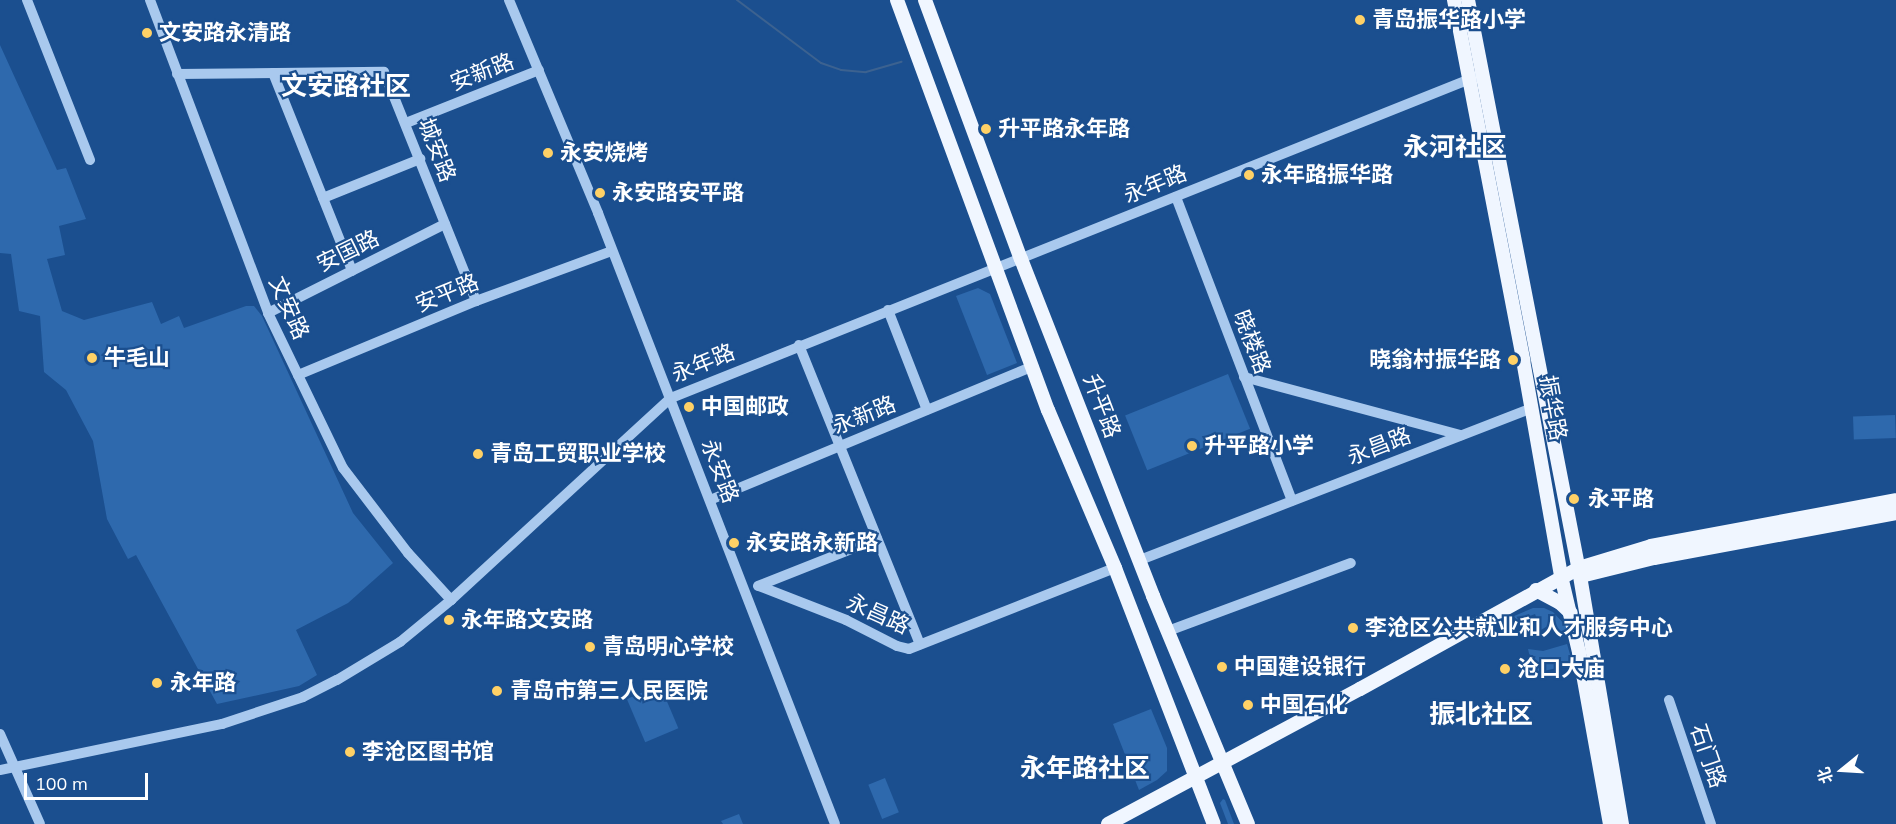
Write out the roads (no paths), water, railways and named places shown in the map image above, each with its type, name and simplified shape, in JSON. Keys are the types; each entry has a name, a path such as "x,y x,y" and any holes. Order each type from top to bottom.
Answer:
{"main road":[{"path":"897,0 1048,410 1115,568 1214,824"},
{"name":"升平路","path":"925,0 1021,259 1168,632 1248,824"},
{"name":"振华路","path":"1454,0 1477,76 1580,572 1622,824"},
{"name":"振华路","path":"1468,0 1477,76 1531,408 1561,576 1571,613 1611,824"},
{"path":"1580,572 1651,546 1896,500"},
{"path":"1108,824 1360,689 1561,576 1896,513"},
{"path":"1536,590 1558,602 1571,613"}],"street":[{"path":"27,0 90,160"},
{"path":"34,16 37,0"},
{"name":"文安路","path":"150,0 268,313 343,468 408,553 451,600"},
{"name":"永安路","path":"509,0 612,250 835,824"},
{"name":"安新路","path":"406,123 539,70"},
{"name":"城安路","path":"177,74 384,72 476,301"},
{"path":"273,73 352,271"},
{"name":"永年路","path":"0,770 222,724 278,707 337,680 400,642 451,600 670,398 1477,76"},
{"path":"323,198 420,159"},
{"name":"晓楼路","path":"1176,197 1292,501"},
{"name":"安国路","path":"268,313 445,225"},
{"name":"安平路","path":"298,375 476,301 612,250"},
{"path":"888,310 927,410"},
{"path":"799,345 920,645"},
{"name":"永新路","path":"710,500 1033,366"},
{"path":"1244,377 1461,435"},
{"name":"永昌路","path":"1140,560 1531,408"},
{"path":"746,591 877,539"},
{"path":"1168,632 1351,563"},
{"name":"永昌路","path":"759,586 846,620 897,646 909,649 1115,568"},
{"name":"石门路","path":"1669,700 1711,824"},
{"path":"0,734 40,824"}],"waterway":[{"path":"737,0 821,63 841,70 866,72 902,62"}],"place":[{"name":"青岛振华路小学","path":"1360,20"},
{"name":"文安路永清路","path":"147,33"},
{"name":"升平路永年路","path":"986,129"},
{"name":"永安烧烤","path":"548,153"},
{"name":"永年路振华路","path":"1249,175"},
{"name":"永安路安平路","path":"600,193"},
{"name":"牛毛山","path":"92,358"},
{"name":"晓翁村振华路","path":"1513,360"},
{"name":"中国邮政","path":"689,407"},
{"name":"升平路小学","path":"1192,446"},
{"name":"青岛工贸职业学校","path":"478,454"},
{"name":"永平路","path":"1574,499"},
{"name":"永安路永新路","path":"734,543"},
{"name":"永年路文安路","path":"449,620"},
{"name":"李沧区公共就业和人才服务中心","path":"1353,628"},
{"name":"青岛明心学校","path":"590,647"},
{"name":"中国建设银行","path":"1222,667"},
{"name":"沧口大庙","path":"1505,669"},
{"name":"永年路","path":"157,683"},
{"name":"青岛市第三人民医院","path":"497,691"},
{"name":"中国石化","path":"1248,705"},
{"name":"李沧区图书馆","path":"350,752"}],"district":[{"name":"文安路社区","path":"346,86"},
{"name":"永河社区","path":"1455,147"},
{"name":"振北社区","path":"1481,714"},
{"name":"永年路社区","path":"1085,768"}]}
